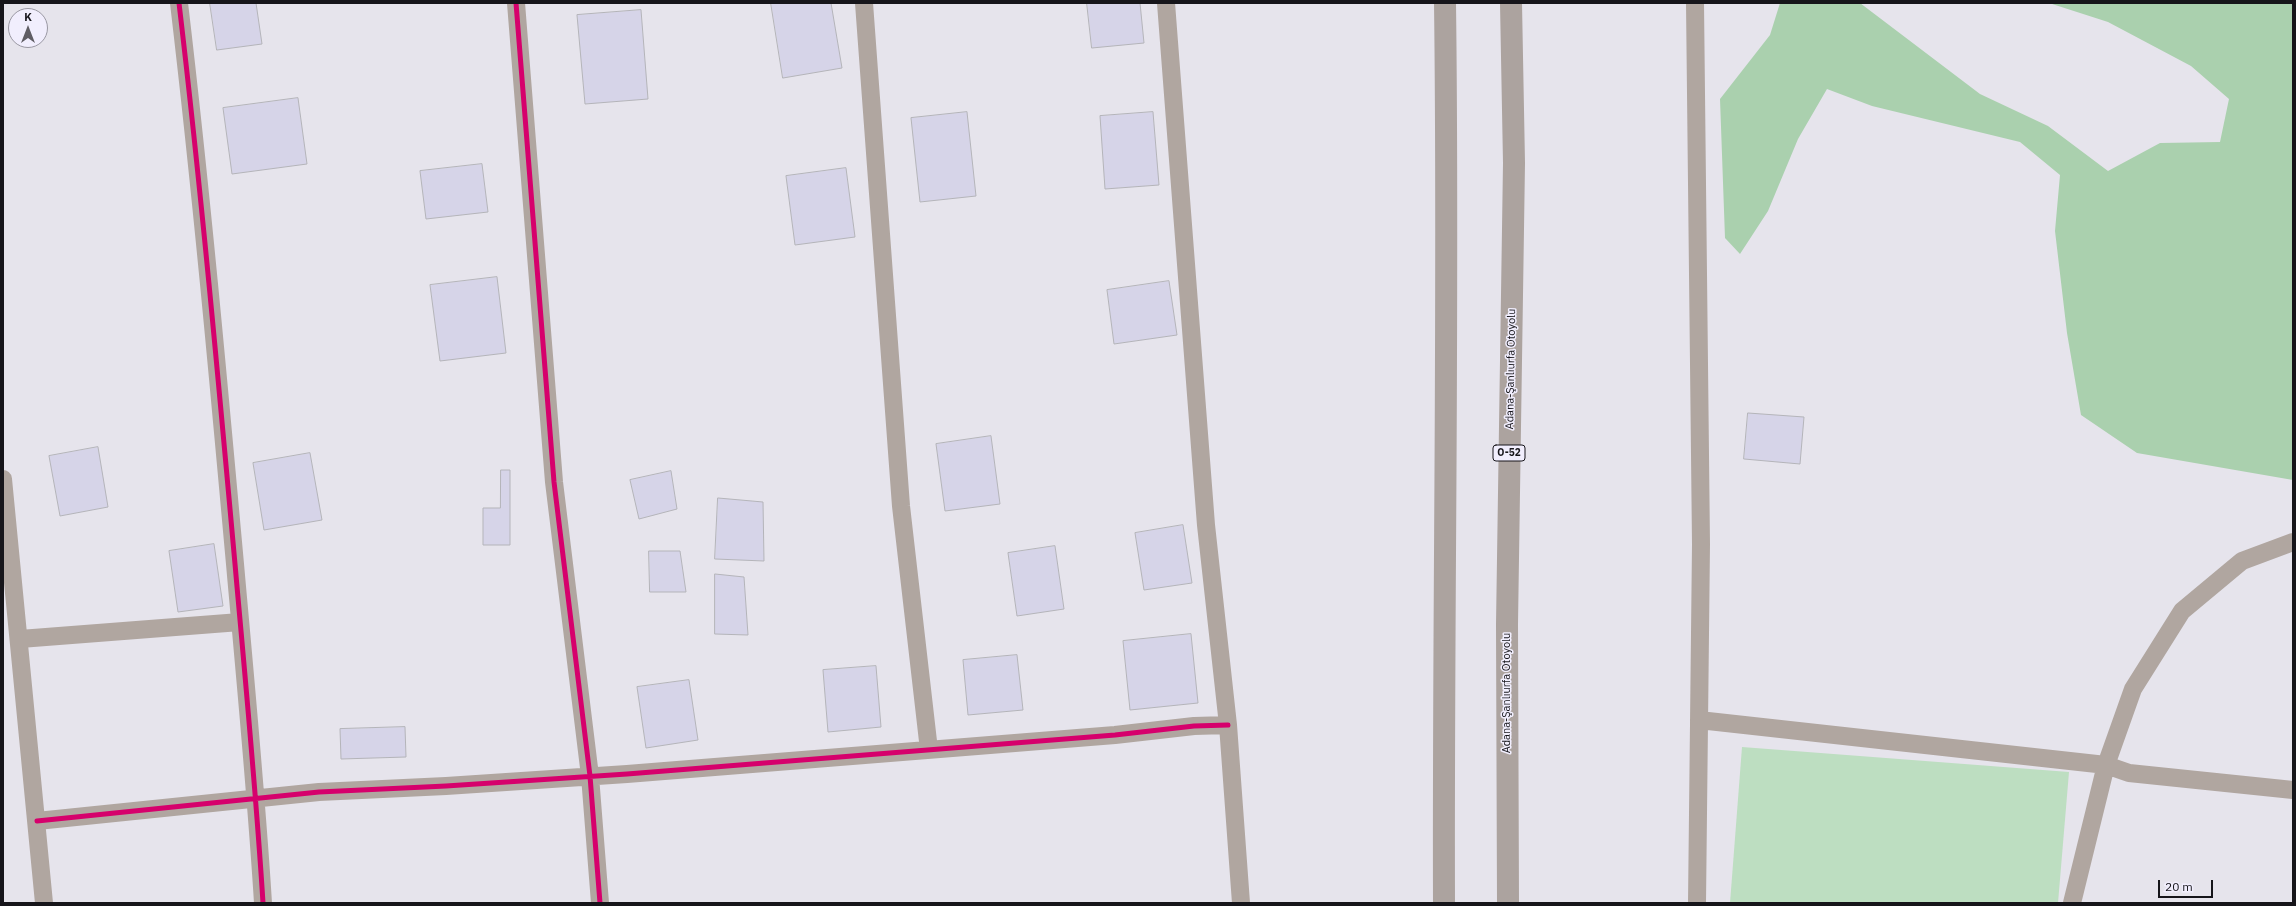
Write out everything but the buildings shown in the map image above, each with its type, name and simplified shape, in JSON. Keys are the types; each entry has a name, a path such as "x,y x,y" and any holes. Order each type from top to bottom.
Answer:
{"highway":[{"path":"1444,903 1443,617 1447,166 1445,3"},
{"name":"Adana-Şanlıurfa Otoyolu","path":"1508,903 1507,624 1514,163 1511,3"}],"street":[{"path":"179,3 195,139 257,799 263,903"},
{"path":"516,3 554,482 590,776 600,903"},
{"path":"864,3 901,506 930,750"},
{"path":"1166,3 1206,525 1228,725 1241,903"},
{"path":"1695,3 1701,544 1697,903"},
{"path":"3,479 20,638 44,903"},
{"path":"2072,903 2106,765 2133,689 2182,611 2242,561 2293,542"},
{"path":"20,638 240,622"},
{"path":"1699,720 2106,765 2129,773 2293,790"},
{"path":"37,821 319,792 446,786 590,776 930,750 1194,726 1228,725"}],"green space":[{"path":"1780,3 1860,3 1980,94 2048,126 2108,171 2160,143 2220,142 2229,99 2191,66 2108,22 2049,3 2293,3 2293,480 2137,453 2081,415 2067,333 2055,231 2060,175 2020,142 1872,106 1827,89 1798,139 1768,211 1740,254 1725,238 1720,99 1770,35"},
{"path":"1742,747 2069,772 2058,903 1730,903"}],"cycle path":[{"path":"179,3 202,213 222,423 250,734 263,903"},
{"path":"516,3 554,482 590,776 600,903"},
{"path":"37,821 319,792 446,786 627,774 1115,735 1194,726 1228,725"}]}
